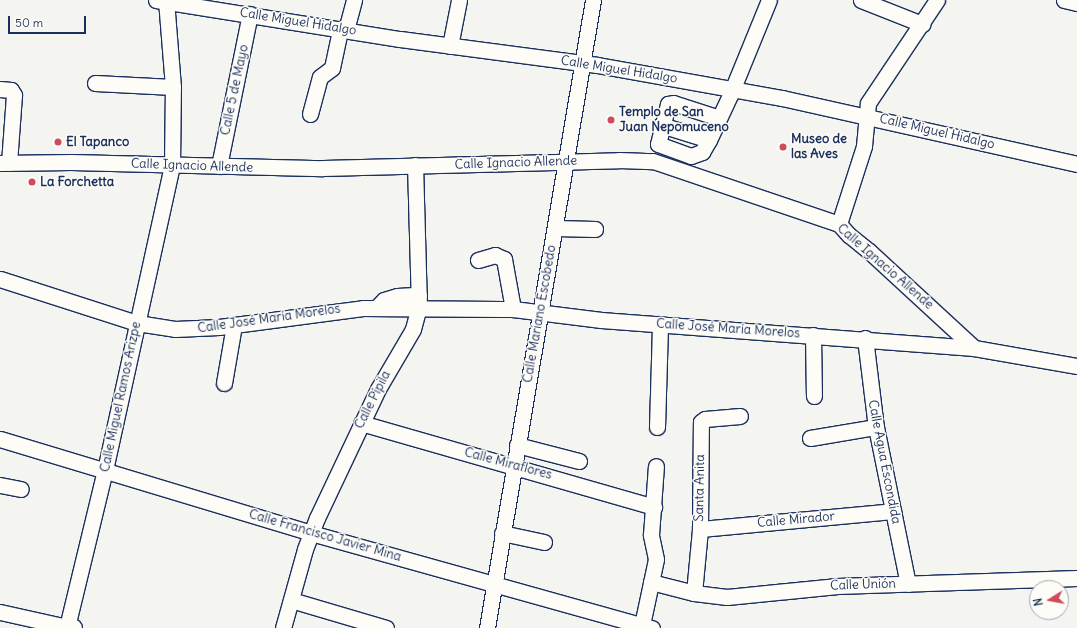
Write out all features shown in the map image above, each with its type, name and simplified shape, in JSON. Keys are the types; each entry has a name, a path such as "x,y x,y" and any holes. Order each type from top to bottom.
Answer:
{"street":[{"name":"Calle Miguel Hidalgo","path":"163,0 343,30 450,46 582,63 866,115 1077,164"},
{"name":"Calle Miguel Ramos Arizpe","path":"69,628 172,165 173,87 163,0"},
{"path":"310,114 320,77 332,68 343,30 354,0"},
{"path":"450,46 459,0"},
{"name":"Calle Mariano Escobedo","path":"487,628 513,466 542,312 582,63 594,0"},
{"path":"719,118 670,103 666,106 657,141 660,146 691,156 702,152 709,140 732,90 770,0"},
{"path":"860,0 922,24"},
{"path":"839,224 864,146 866,115 871,98 937,0"},
{"path":"1064,0 1077,3"},
{"name":"Calle 5 de Mayo","path":"219,166 250,14"},
{"path":"95,82 173,87"},
{"path":"0,89 11,90 14,95 4,163"},
{"path":"661,125 709,140"},
{"path":"685,171 691,156"},
{"name":"Calle Ignacio Allende","path":"4,163 71,162 219,166 415,165 642,160 685,171 839,224 849,236 869,251 974,348"},
{"name":"Calle Pípila","path":"283,628 290,600 311,533 361,423 413,329 419,301 415,165"},
{"path":"555,228 595,229"},
{"path":"478,260 495,255 504,259 513,309"},
{"name":"Calle José María Morelos","path":"0,279 137,323 155,327 196,329 234,325 347,309 378,307 384,300 390,298 660,324 866,338 974,348 1077,366"},
{"path":"657,427 660,324"},
{"path":"224,383 234,325"},
{"path":"813,335 814,396"},
{"name":"Calle Agua Escondida","path":"866,338 876,427 908,584"},
{"name":"Santa Anita","path":"694,593 700,529 701,422 705,419 740,416"},
{"name":"Calle Miraflores","path":"361,423 654,507"},
{"path":"810,438 876,427"},
{"name":"Calle Francisco Javier Mina","path":"0,439 311,533 647,627"},
{"path":"517,445 579,460"},
{"path":"647,627 656,559 651,535 656,466"},
{"path":"0,485 21,489"},
{"name":"Calle Mirador","path":"700,529 893,511"},
{"path":"502,533 544,542"},
{"name":"Calle Unión","path":"652,582 694,593 727,597 815,587 1055,577 1077,578"},
{"path":"290,600 386,628"},
{"path":"0,612 69,628"}],"place":[{"name":"Templo de San Juan Nepomuceno","path":"611,120"},
{"name":"El Tapanco","path":"58,142"},
{"name":"Museo de las Aves","path":"783,147"},
{"name":"La Forchetta","path":"32,182"}]}
